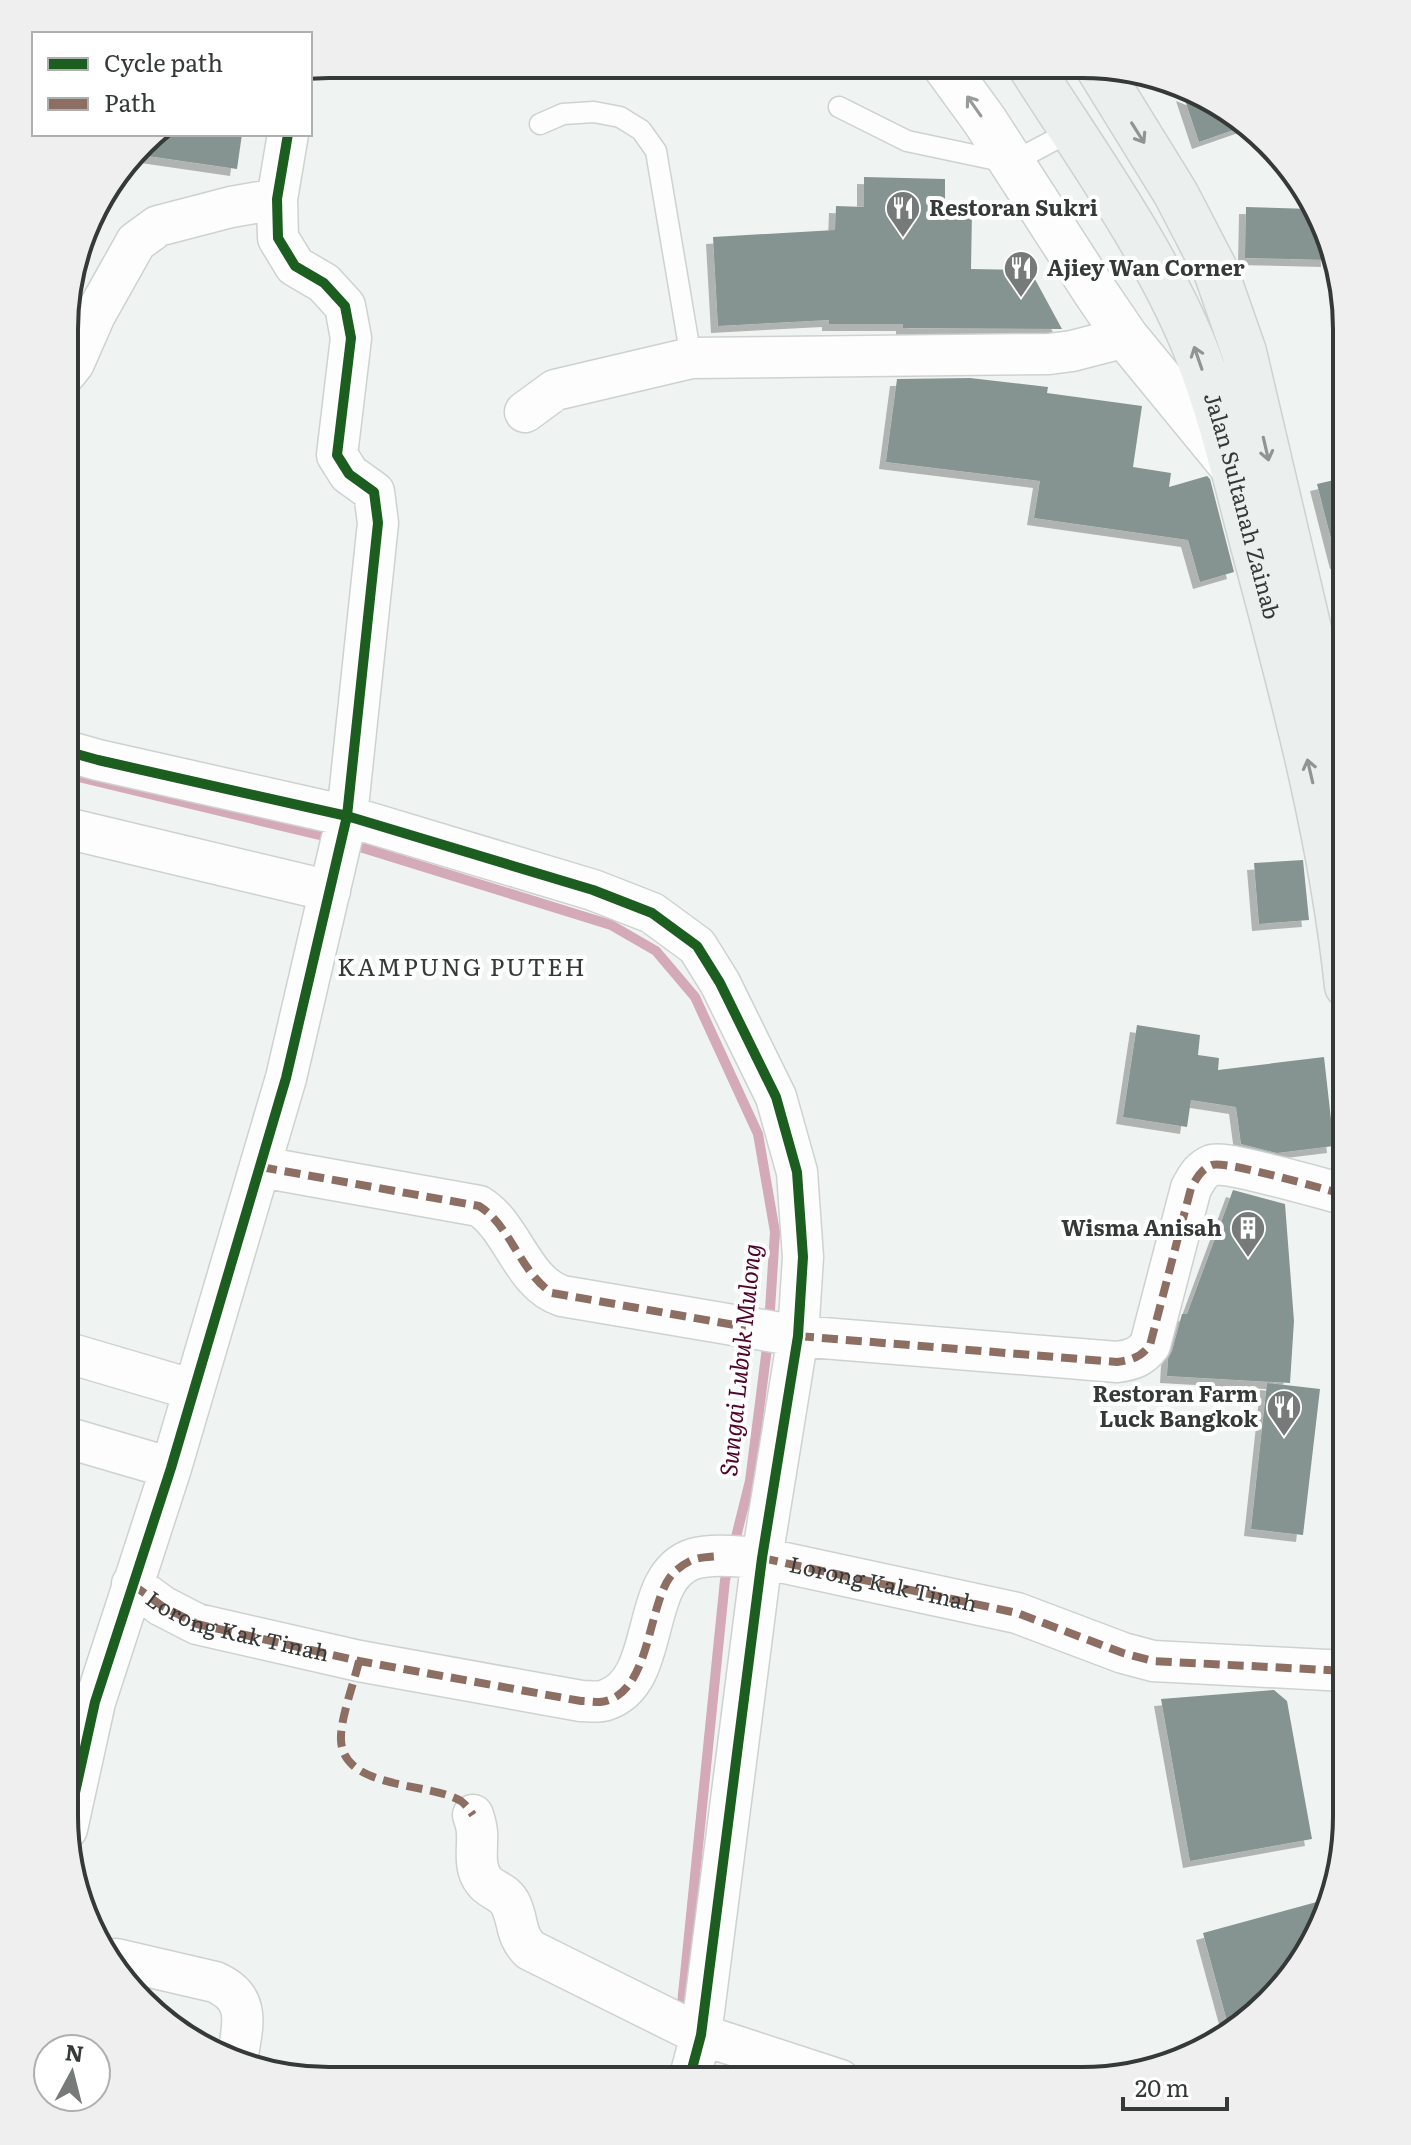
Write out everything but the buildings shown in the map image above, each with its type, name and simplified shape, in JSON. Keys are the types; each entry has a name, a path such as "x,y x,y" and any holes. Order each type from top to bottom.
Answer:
{"main road":[{"name":"Jalan Sultanah Zainab","path":"1038,78 1131,225 1186,329 1218,418 1279,641 1324,830 1333,885"},
{"name":"Jalan Sultanah Zainab","path":"1105,79 1176,194 1220,283 1244,352 1333,730"}],"street":[{"path":"953,78 1126,337 1231,465"},
{"path":"78,1749 171,1468 261,1167 286,1078 346,822 378,523 374,492 349,474 337,455 351,338 345,306 324,283 295,266 278,238 277,199 288,136"},
{"path":"78,354 95,315 136,242 158,226 277,199"},
{"path":"525,412 555,390 691,358 1049,354 1126,337"},
{"path":"78,754 346,822 593,890 652,913 697,946 720,983 776,1097 797,1172 803,1257 798,1336 762,1558 700,2035 692,2067"},
{"path":"78,831 330,891"},
{"path":"261,1167 479,1206 493,1217 538,1281 552,1293 798,1336 1117,1362 1129,1361 1143,1354 1150,1345 1191,1188 1200,1172 1215,1163 1332,1191"},
{"path":"78,1356 194,1390"},
{"path":"78,1441 171,1468"},
{"name":"Lorong Kak Tinah","path":"132,1584 162,1606 197,1624 359,1661 581,1701 603,1702 619,1695 632,1681 642,1660 658,1600 671,1575 692,1560 720,1556 762,1558 1017,1613 1123,1653 1153,1661 1332,1670"},
{"path":"473,1815 477,1829 475,1850 485,1884 508,1899 519,1936 538,1955 700,2035 800,2067"},
{"path":"125,1961 227,1987 237,1996 242,2008 239,2050"}],"lane":[{"path":"839,107 907,141 1011,163 1071,131"},
{"path":"540,124 563,114 594,112 620,117 641,130 656,151 691,358"}],"waterway":[{"name":"Sungai Lubuk Mulong","path":"78,777 332,838"},
{"name":"Sungai Lubuk Mulong","path":"347,843 611,925 656,951 695,997 758,1134 775,1232 769,1325"},
{"name":"Sungai Lubuk Mulong","path":"733,1549 750,1481 768,1340"},
{"name":"Sungai Lubuk Mulong","path":"681,2014 729,1565"}],"marked path":[{"path":"798,1336 1117,1362 1127,1360 1140,1355 1150,1345 1191,1188 1204,1169 1212,1165 1236,1167 1332,1191"},
{"path":"261,1167 479,1206 499,1225 532,1273 552,1293 746,1327"},
{"path":"132,1584 162,1606 197,1624 359,1661 600,1702 616,1697 629,1685 645,1650 662,1591 672,1575 693,1560 720,1556"},
{"path":"762,1558 1017,1613 1123,1653 1153,1661 1332,1670"},
{"path":"359,1661 341,1731 345,1756 356,1768 372,1776 461,1801 473,1815"}],"cycle path":[{"path":"78,1779 95,1702 171,1468 286,1078 347,816 378,523 374,492 349,474 337,455 351,338 345,306 324,283 295,266 278,238 277,199 288,136"},
{"path":"78,754 347,816 593,890 652,913 697,946 720,983 776,1097 797,1172 803,1257 798,1336 762,1558 701,2035 692,2067"}],"place":[{"name":"Restoran Sukri","path":"903,239"},
{"name":"Ajiey Wan Corner","path":"1021,299"},
{"name":"Wisma Anisah","path":"1248,1259"},
{"name":"Restoran Farm Luck Bangkok","path":"1284,1438"}],"district":[{"name":"KAMPUNG PUTEH","path":"462,968"}]}
